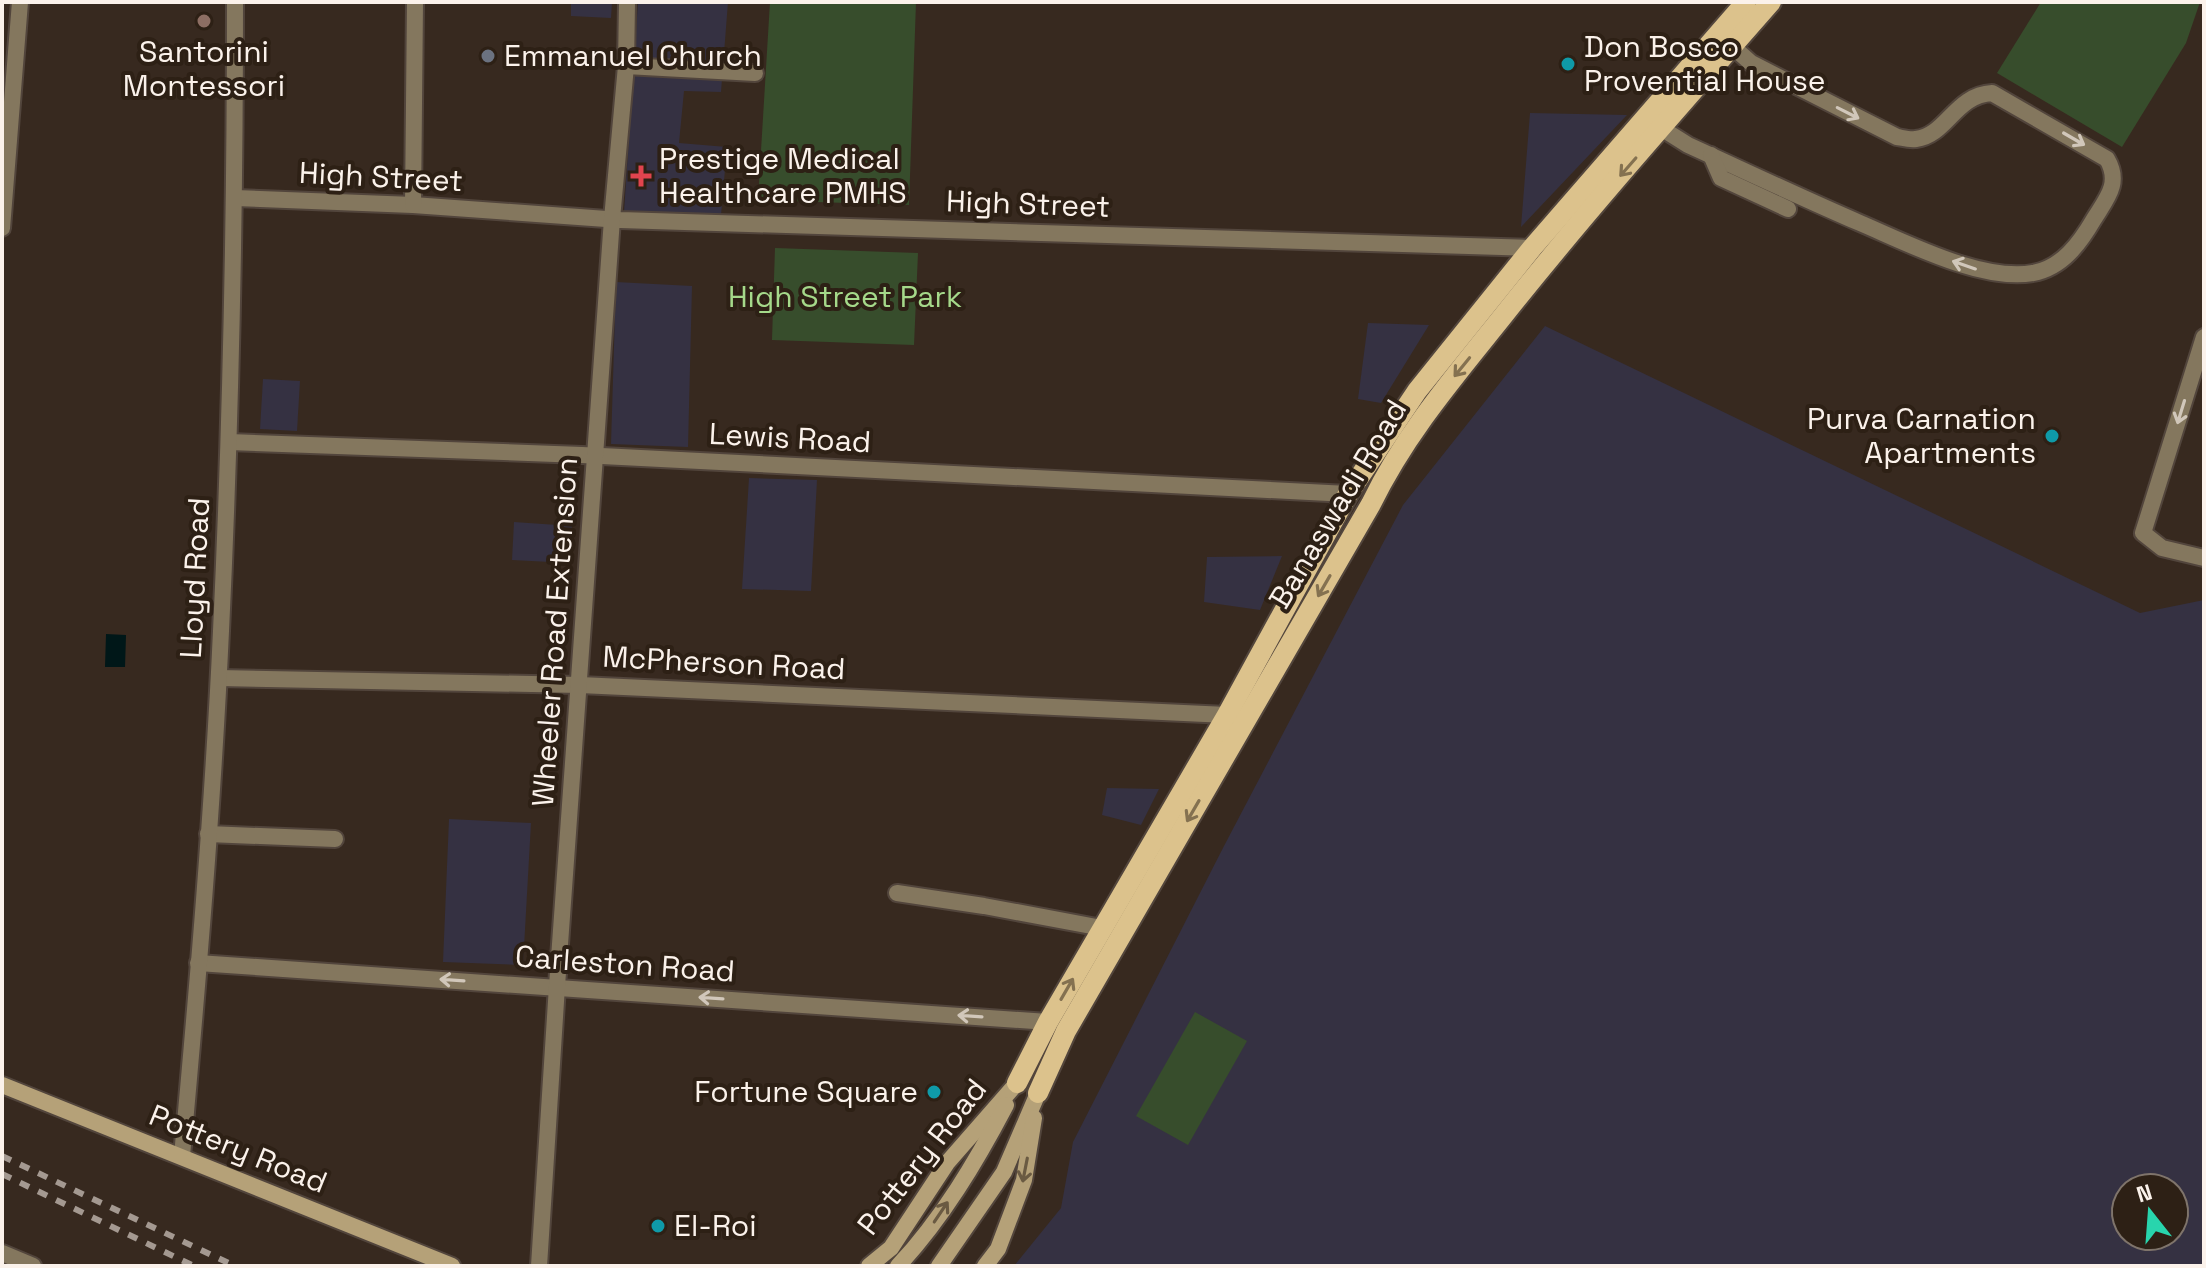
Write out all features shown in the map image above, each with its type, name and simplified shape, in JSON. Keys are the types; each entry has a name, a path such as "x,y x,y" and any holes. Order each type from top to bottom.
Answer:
{"main road":[{"name":"Banaswadi Road","path":"1017,1083 1048,1022 1227,715 1348,494 1417,391 1532,248 1746,2"},
{"name":"Banaswadi Road","path":"1038,1093 1066,1031 1389,468 1433,403 1528,284 1771,2"},
{"path":"898,1266 920,1243 979,1156 1017,1083"},
{"name":"Pottery Road","path":"869,1266 891,1248 947,1163 1017,1083"},
{"name":"Pottery Road","path":"2,1085 452,1266"},
{"path":"939,1266 1004,1172 1038,1093"},
{"name":"Pottery Road","path":"985,1266 998,1249 1024,1180 1038,1093"}],"street":[{"path":"2,228 20,2"},
{"name":"Lloyd Road","path":"182,1156 219,678 235,198 235,2"},
{"path":"413,205 415,2"},
{"name":"Wheeler Road Extension","path":"539,1266 612,219 626,66 627,2"},
{"path":"1661,128 1688,145 1888,235 1960,264 1999,274 2033,273 2066,257 2085,236 2114,181 2113,168 2107,159 1992,93 1980,94 1967,101 1934,132 1917,139 1897,137 1751,63 1732,46"},
{"path":"626,66 755,73"},
{"path":"1711,155 1721,178 1788,209"},
{"name":"High Street","path":"235,198 413,205 612,219 1532,248"},
{"path":"2204,337 2143,533 2162,548 2204,558"},
{"name":"Lewis Road","path":"229,442 596,456 1348,494"},
{"name":"McPherson Road","path":"219,678 580,685 1227,715"},
{"path":"208,834 335,839"},
{"path":"897,893 1102,928"},
{"name":"Carleston Road","path":"198,963 1048,1022"},
{"path":"2,1253 33,1266"}],"shaded area":[{"path":"571,2 612,2 611,18 571,16"},
{"path":"638,2 728,2 721,92 684,91 679,143 727,147 721,215 624,212"},
{"path":"1530,113 1627,115 1521,227"},
{"path":"616,282 692,286 688,447 611,444"},
{"path":"1368,323 1429,325 1381,403 1358,399"},
{"path":"1545,326 2140,613 2204,600 2204,1266 1014,1266 1061,1208 1073,1142 1403,505"},
{"path":"263,379 300,381 297,431 260,429"},
{"path":"749,478 817,480 811,591 742,589"},
{"path":"514,522 572,526 570,563 512,560"},
{"path":"1282,556 1260,610 1204,602 1207,557"},
{"path":"106,634 126,635 125,667 105,667"},
{"path":"1107,788 1159,789 1141,825 1102,815"},
{"path":"449,819 531,823 523,965 443,962"}],"green space":[{"path":"770,2 916,2 909,205 758,200"},
{"path":"2041,2 2200,2 2186,43 2122,147 1997,73"},
{"name":"High Street Park","path":"775,248 918,253 914,345 772,340"},
{"path":"1195,1012 1247,1041 1188,1145 1136,1116"}],"railway":[{"path":"2,1156 235,1266"},
{"path":"2,1174 194,1266"}],"place":[{"name":"Santorini Montessori","path":"204,21"},
{"name":"Emmanuel Church","path":"488,56"},
{"name":"Don Bosco Provential House","path":"1568,64"},
{"name":"Prestige Medical Healthcare PMHS","path":"641,176"},
{"name":"Purva Carnation Apartments","path":"2052,436"},
{"name":"Fortune Square","path":"934,1092"},
{"name":"El-Roi","path":"658,1226"}]}
